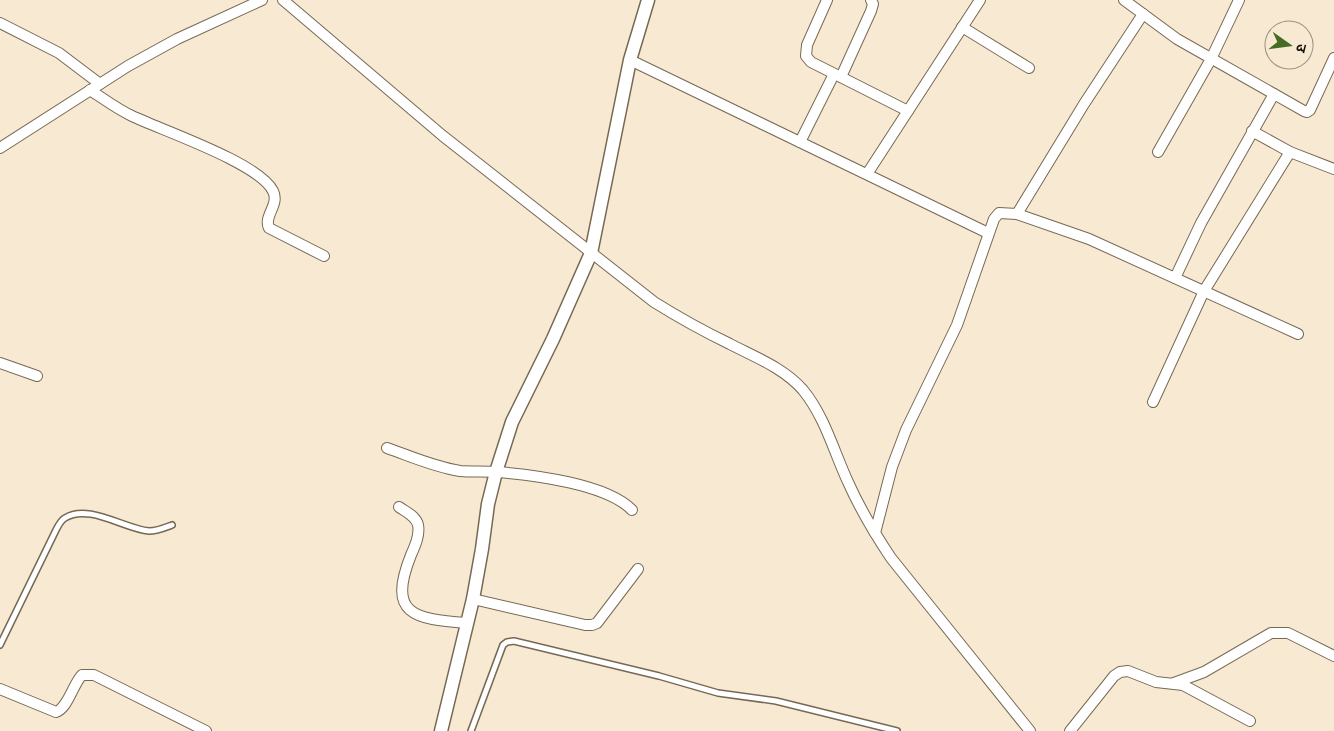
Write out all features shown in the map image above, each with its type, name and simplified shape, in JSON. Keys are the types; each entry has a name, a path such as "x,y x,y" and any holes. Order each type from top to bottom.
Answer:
{"street":[{"path":"3,143 128,66 177,39 262,0"},
{"path":"283,0 443,136 654,302 686,322 763,360 787,375 816,408 849,484 875,533 913,588 1030,731"},
{"path":"441,731 473,599 488,504 496,472 512,422 591,253 630,60 648,0"},
{"path":"827,0 807,45 806,56 811,62 908,111"},
{"path":"800,142 871,12 873,4 871,0"},
{"path":"867,174 980,0"},
{"path":"1124,0 1177,39 1307,112 1310,110 1334,58"},
{"path":"1158,152 1211,59 1240,0"},
{"path":"1017,214 1084,104 1143,14"},
{"path":"0,23 59,53 100,84"},
{"path":"962,27 1030,68"},
{"path":"630,60 988,233"},
{"path":"90,90 129,115 231,158 262,177 273,190 275,196 267,224 269,228 324,256"},
{"path":"1175,278 1201,223 1274,94"},
{"path":"1252,131 1290,152 1334,169"},
{"path":"1153,402 1204,291 1290,152"},
{"path":"875,533 892,467 906,430 957,326 988,233 999,213 1017,214 1089,239 1298,334"},
{"path":"0,362 37,376"},
{"path":"387,448 449,469 530,475 588,488 603,492 626,504 632,510"},
{"path":"399,507 413,516 418,524 418,534 403,574 401,589 408,609 429,619 467,623"},
{"path":"473,599 592,625 597,623 638,569"},
{"path":"1173,683 1204,672 1271,633 1288,633 1334,656"},
{"path":"1070,731 1114,676 1120,672 1128,671 1156,682 1173,683 1194,690 1250,721"},
{"path":"0,689 56,712 62,709 82,675 94,675 206,731"}],"lane":[{"path":"0,645 56,530 64,518 75,513 92,514 150,531 172,526"},
{"path":"471,731 503,646 507,642 514,640 659,676 718,693 776,701 897,731"}]}
